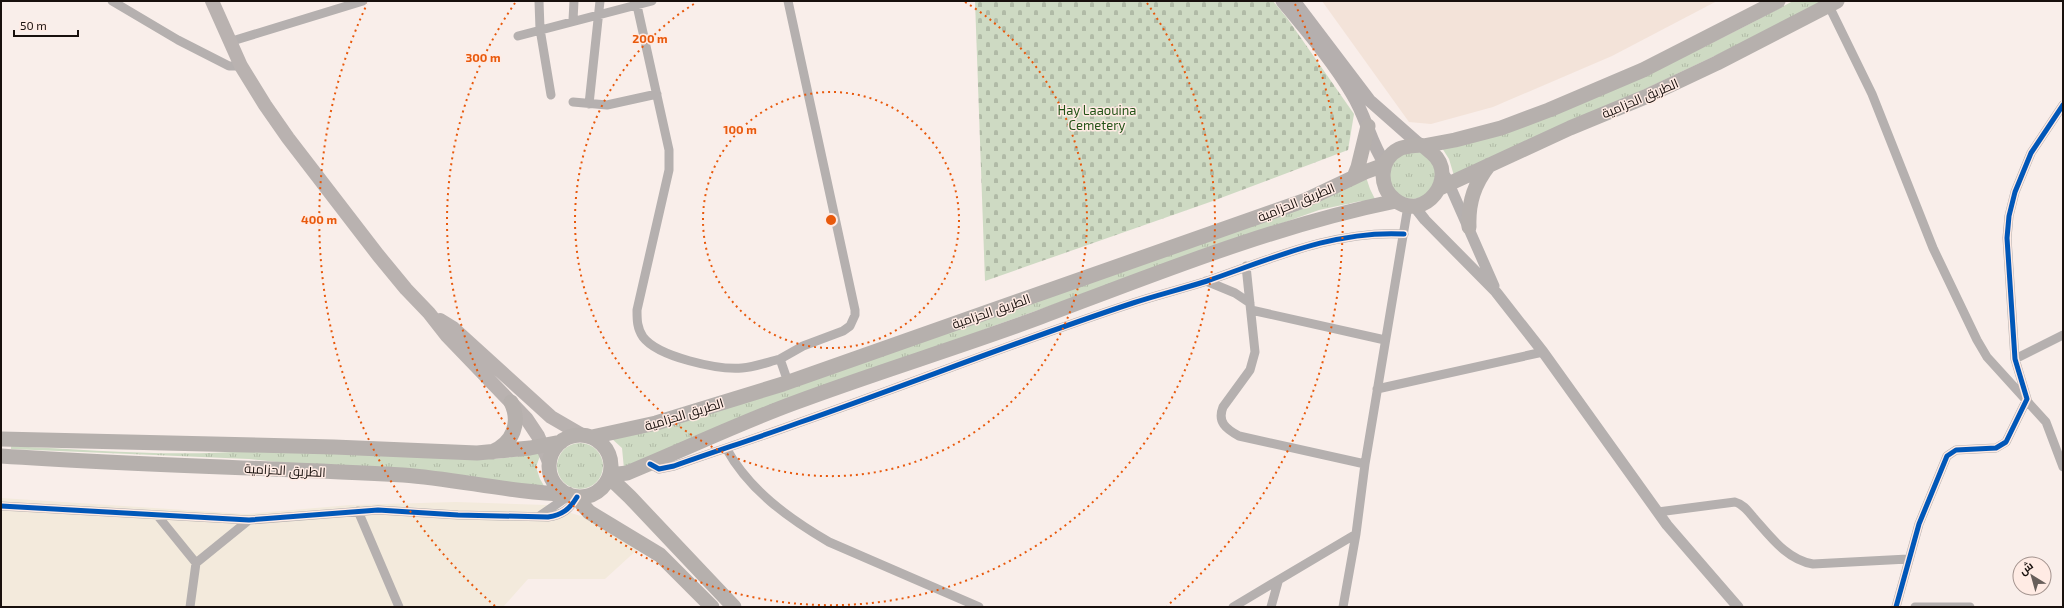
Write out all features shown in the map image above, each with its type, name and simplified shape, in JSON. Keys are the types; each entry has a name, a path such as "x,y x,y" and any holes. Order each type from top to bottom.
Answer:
{"highway":[{"name":"الطريق الحزامية","path":"587,436 656,423 788,382 1299,203 1385,164 1398,150 1455,140 1501,128 1549,110 1643,70 1778,1"},
{"name":"الطريق الحزامية","path":"609,476 627,473 735,426 795,403 1165,271 1312,221 1429,201 1445,186 1570,128 1645,97 1717,63 1833,3"},
{"path":"1354,177 1368,126"},
{"path":"1421,145 1435,156 1442,169 1442,182 1445,186"},
{"path":"1385,164 1383,182 1388,192 1406,204"},
{"path":"1470,227 1469,213 1473,193 1482,174 1490,164"},
{"path":"491,452 505,445 514,432 516,417 511,402"},
{"path":"1,431 66,440"},
{"path":"573,496 586,496 600,490 609,476 611,466 606,448 587,436 574,436 561,442 551,454 549,462 553,481 559,489 573,496 588,512 660,556 712,607"},
{"name":"الطريق الحزامية","path":"1,439 334,447 477,453 561,442"},
{"name":"الطريق الحزامية","path":"1,456 404,476 500,486 543,494 573,496"},
{"path":"1,463 66,460"},
{"path":"638,506 634,486 647,465"},
{"path":"609,476 734,607"}],"main road":[{"path":"212,1 241,66 265,105 326,188 378,255 430,313 447,336 526,418 543,445 549,462"},
{"path":"1282,1 1352,93 1368,126 1377,153 1385,164"},
{"path":"1294,1 1369,100 1421,145"},
{"path":"430,313 453,328 551,417 587,436"}],"street":[{"path":"112,1 178,40 223,63 229,66 241,66"},
{"path":"229,42 363,1"},
{"path":"539,1 540,29 551,95"},
{"path":"573,20 574,1"},
{"path":"589,104 600,1"},
{"path":"518,36 637,3 652,1"},
{"path":"637,3 669,150 669,170 637,310 637,325 643,337 655,348 668,355 728,368 743,368 780,359 803,346 843,331 850,326 855,315 788,1"},
{"path":"1833,3 1872,94 1933,248 1977,340 1987,357 2046,422 2063,467"},
{"path":"574,102 607,105 657,94"},
{"path":"1896,607 1908,559 1919,524 1947,456 1956,450 1996,448 2001,446 2006,442 2027,400 2015,359 2007,238 2009,216 2015,192 2031,153 2063,104"},
{"path":"1445,186 1470,227 1496,292"},
{"path":"1343,607 1356,534 1377,388 1404,234 1406,204"},
{"path":"1406,204 1425,220 1496,292 1543,352 1677,537 1738,607"},
{"path":"647,465 659,469 666,468 799,423 999,349 1134,302 1206,281 1246,266 1339,238 1363,234 1404,234"},
{"path":"1246,266 1255,352 1250,370 1223,407 1221,412 1223,425 1239,436 1365,464"},
{"path":"1206,281 1235,293 1250,306 1385,340"},
{"path":"2015,359 2063,335"},
{"path":"1377,388 1543,352"},
{"path":"780,359 788,382"},
{"path":"726,448 734,463 753,487 809,530 829,542 979,607"},
{"path":"1,506 249,520 378,510 458,515 540,516 573,496"},
{"path":"1658,512 1735,502 1746,509 1781,547 1805,563 1813,564 1908,559"},
{"path":"358,511 398,607"},
{"path":"157,514 196,563"},
{"path":"190,607 196,563 249,520"},
{"path":"1233,607 1278,582 1356,534"},
{"path":"1271,607 1278,582"},
{"path":"1915,607 1970,607"}],"shaded area":[{"path":"1322,1 1717,1 1612,56 1493,107 1431,124 1409,122"},
{"path":"1,498 246,514 350,505 456,502 546,505 606,524 639,548 605,579 528,579 503,607 1,607"}],"green space":[{"name":"Hay Laaouina Cemetery","path":"975,1 1273,1 1287,18 1354,114 1348,150 1210,202 985,281"},
{"path":"1793,1 1826,1 1801,15 1455,179 1449,159 1442,148 1473,142 1504,132 1622,85 1736,31"},
{"path":"1412,151 1421,153 1429,158 1434,166 1436,175 1434,184 1429,192 1421,197 1412,199 1403,197 1395,192 1390,184 1388,175 1390,166 1395,158 1403,153"},
{"path":"1366,177 1376,201 1361,201 1319,210 988,328 624,469 622,448 611,438"},
{"path":"585,443 589,444 599,453 602,457 602,475 593,485 585,489 575,489 567,485 558,475 557,461 561,453 571,444"},
{"path":"11,446 160,453 219,453 249,451 496,459 541,453 536,467 540,479 547,491 249,459 11,449"}],"cycle path":[{"path":"1896,607 1919,524 1947,456 1956,450 1996,448 2006,442 2027,399 2015,359 2007,238 2009,216 2015,192 2031,153 2063,105"},
{"path":"650,464 659,469 674,466 840,408 1091,317 1207,281 1279,255 1328,241 1378,234 1404,234"},
{"path":"1,506 249,520 378,510 458,515 548,517 565,511 577,497"}]}
